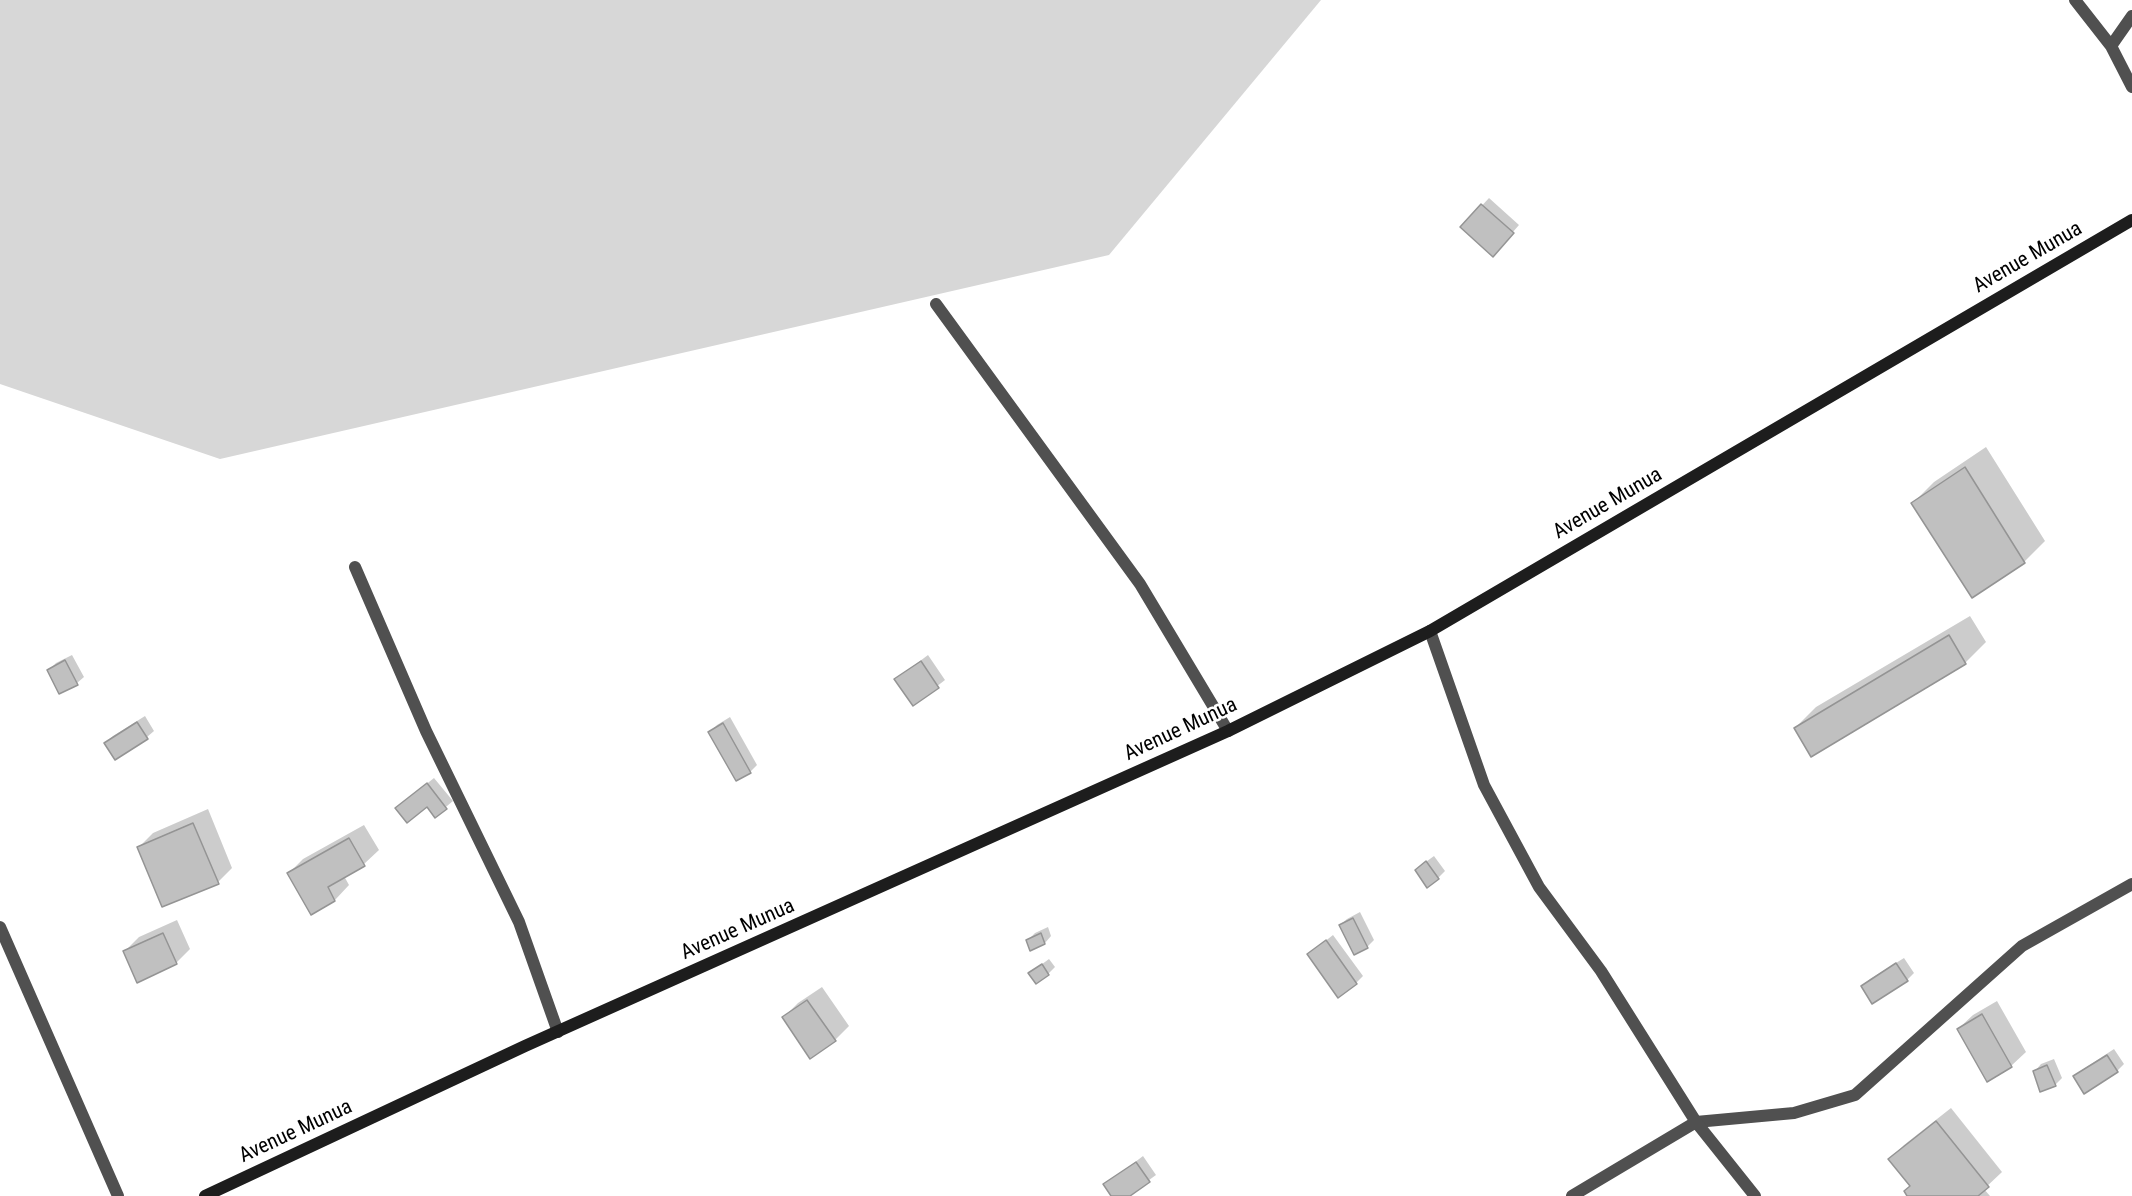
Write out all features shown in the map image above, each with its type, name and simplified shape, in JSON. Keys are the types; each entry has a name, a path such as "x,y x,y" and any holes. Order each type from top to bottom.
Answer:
{"main road":[{"name":"Avenue Munua","path":"205,1196 558,1032 1228,731 1430,631 2132,220"}],"street":[{"path":"2075,0 2111,46 2132,87"},
{"path":"2111,46 2132,16"},
{"path":"936,304 1140,584 1228,731"},
{"path":"355,567 426,730 519,922 558,1032"},
{"path":"1430,631 1484,785 1539,887 1601,970 1696,1122 1755,1196"},
{"path":"1572,1196 1696,1122 1794,1113 1855,1095 2022,946 2132,884"},
{"path":"0,927 118,1196"}],"shaded area":[{"path":"0,0 1321,0 1109,255 220,459 0,384"}],"building":[{"path":"1481,204 1514,233 1493,257 1460,227"},
{"path":"1965,467 2025,563 1972,598 1911,503"},
{"path":"1949,635 1966,664 1811,757 1794,728"},
{"path":"65,660 78,685 59,694 47,670"},
{"path":"921,661 939,688 913,706 894,679"},
{"path":"137,722 148,739 115,760 104,743"},
{"path":"723,723 751,773 736,781 708,732"},
{"path":"427,783 447,809 435,818 427,807 407,823 395,808"},
{"path":"193,823 219,884 162,907 137,847"},
{"path":"349,838 365,866 328,887 335,901 311,915 287,873"},
{"path":"1426,861 1439,879 1427,888 1415,870"},
{"path":"1353,918 1368,948 1354,955 1339,925"},
{"path":"163,933 177,964 137,983 123,951"},
{"path":"1041,933 1045,944 1030,951 1026,940"},
{"path":"1326,940 1357,984 1338,998 1307,954"},
{"path":"1896,963 1908,981 1872,1004 1861,986"},
{"path":"1042,964 1049,975 1036,984 1028,973"},
{"path":"807,1000 836,1041 810,1059 782,1017"},
{"path":"1982,1014 2012,1067 1987,1082 1957,1029"},
{"path":"2107,1055 2118,1072 2084,1094 2073,1076"},
{"path":"2047,1065 2056,1086 2040,1092 2033,1071"},
{"path":"1936,1121 1989,1187 1978,1196 1907,1196 1904,1191 1910,1186 1888,1159"},
{"path":"1136,1162 1150,1182 1130,1196 1111,1196 1103,1184"}]}
